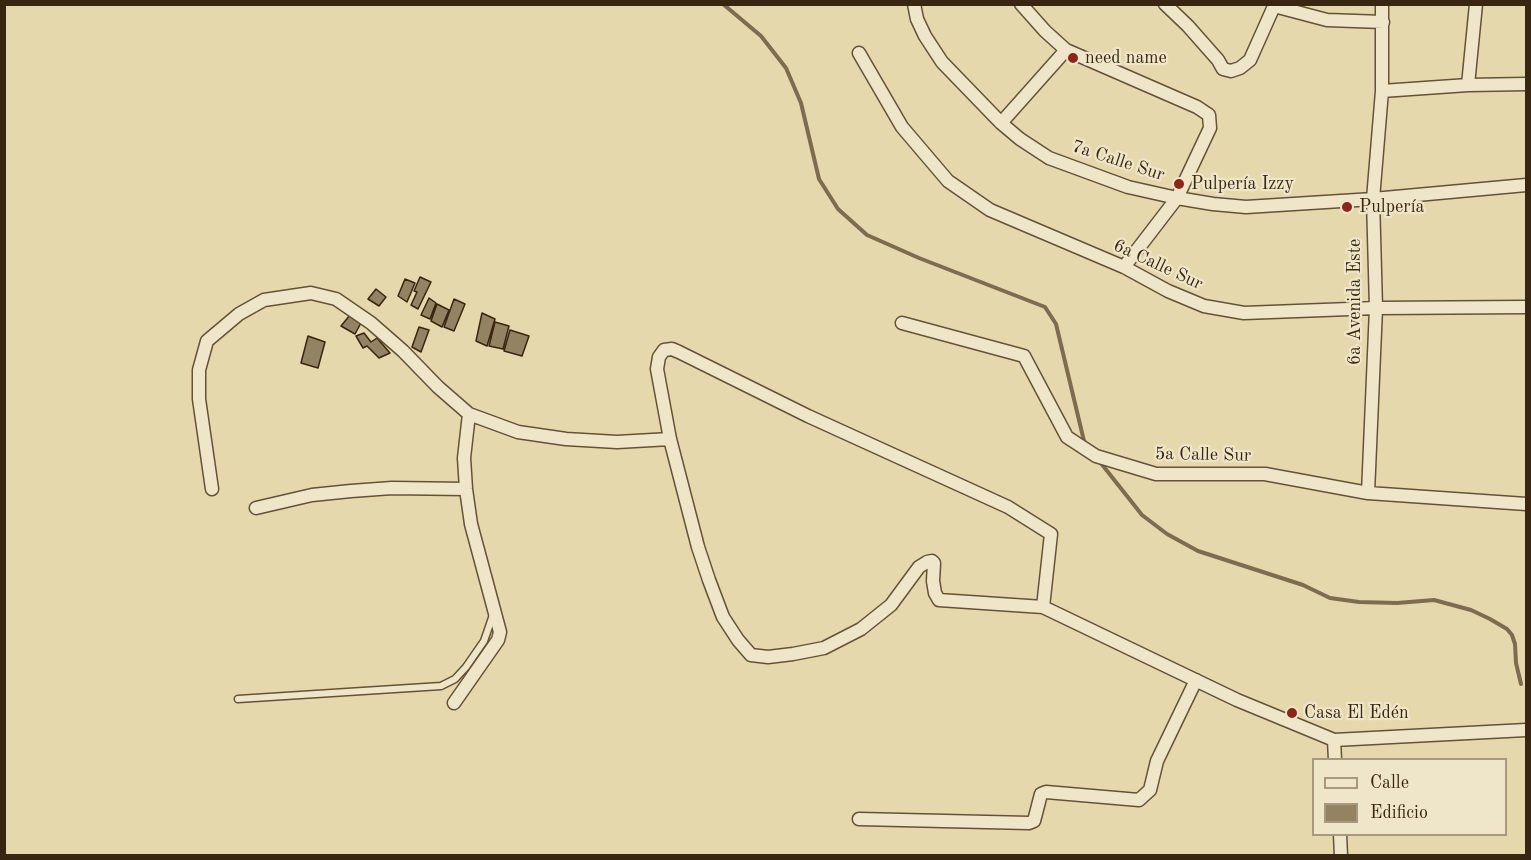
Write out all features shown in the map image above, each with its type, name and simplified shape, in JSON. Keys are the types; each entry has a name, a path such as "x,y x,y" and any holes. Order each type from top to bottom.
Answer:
{"street":[{"name":"7a Calle Sur","path":"914,4 917,19 925,36 942,62 1001,123 1049,158 1128,187 1177,198 1246,207 1373,200 1527,185"},
{"path":"1021,4 1065,50 1197,107 1209,115 1210,128 1177,198 1124,267"},
{"path":"1165,4 1188,26 1218,60 1223,69 1231,70 1240,68 1250,60 1274,5 1328,20 1383,22"},
{"name":"6a Avenida Este","path":"1368,493 1376,308 1373,200 1382,91 1382,4"},
{"path":"1468,85 1476,4"},
{"path":"1001,123 1065,50"},
{"name":"6a Calle Sur","path":"859,53 902,127 948,182 990,210 1124,267 1168,291 1204,306 1244,314 1376,308 1527,307"},
{"path":"1382,91 1468,85 1527,84"},
{"path":"212,489 200,399 199,370 207,341 239,314 264,300 311,293 336,299 371,323 469,414 518,432 567,439 617,442 670,439"},
{"name":"5a Calle Sur","path":"902,323 1024,356 1067,437 1096,456 1156,474 1265,474 1368,493 1527,504"},
{"path":"1042,607 1051,534 1008,507 808,416 672,350 664,350 659,357 657,369 670,439 698,547 723,617 751,655 768,657 824,648 861,629 891,605 919,567 932,561 934,563 933,581 939,600 1042,607 1237,700 1334,740 1527,730"},
{"path":"454,703 498,640 499,628 471,524 466,489 464,458 469,414"},
{"path":"256,508 312,495 351,490 466,489"},
{"path":"859,819 1029,823 1034,821 1041,794 1046,792 1139,800 1150,790 1157,761 1196,680"},
{"path":"1334,740 1335,758"},
{"path":"1340,836 1341,855"}],"lane":[{"path":"238,699 441,686 455,679 466,667 484,641 495,612"}],"building":[{"path":"420,277 431,282 418,309 411,305"},
{"path":"405,279 415,283 407,302 398,296"},
{"path":"376,289 386,297 379,306 368,299"},
{"path":"429,298 436,303 430,319 421,315"},
{"path":"454,299 465,304 454,331 444,327"},
{"path":"437,304 449,310 442,327 431,321"},
{"path":"482,313 495,319 487,346 476,341"},
{"path":"350,315 361,323 355,334 341,326"},
{"path":"495,322 509,326 503,349 489,346"},
{"path":"419,327 429,330 421,352 412,347"},
{"path":"510,330 529,336 522,356 504,351"},
{"path":"364,333 371,342 377,338 390,353 379,358 367,346 363,348 356,336"},
{"path":"308,336 325,342 318,368 301,363"}],"waterway":[{"path":"723,4 761,36 786,68 801,103 819,179 838,209 867,235 919,258 1045,307 1056,324 1086,444"},
{"path":"1100,462 1142,515 1167,534 1198,551 1303,585 1330,598 1359,602 1397,603 1434,600 1471,610 1490,619 1507,629 1512,635 1521,684"}],"place":[{"name":"need name","path":"1073,58"},
{"name":"Pulpería Izzy","path":"1179,184"},
{"name":"Pulpería","path":"1347,207"},
{"name":"Casa El Edén","path":"1292,713"}]}
